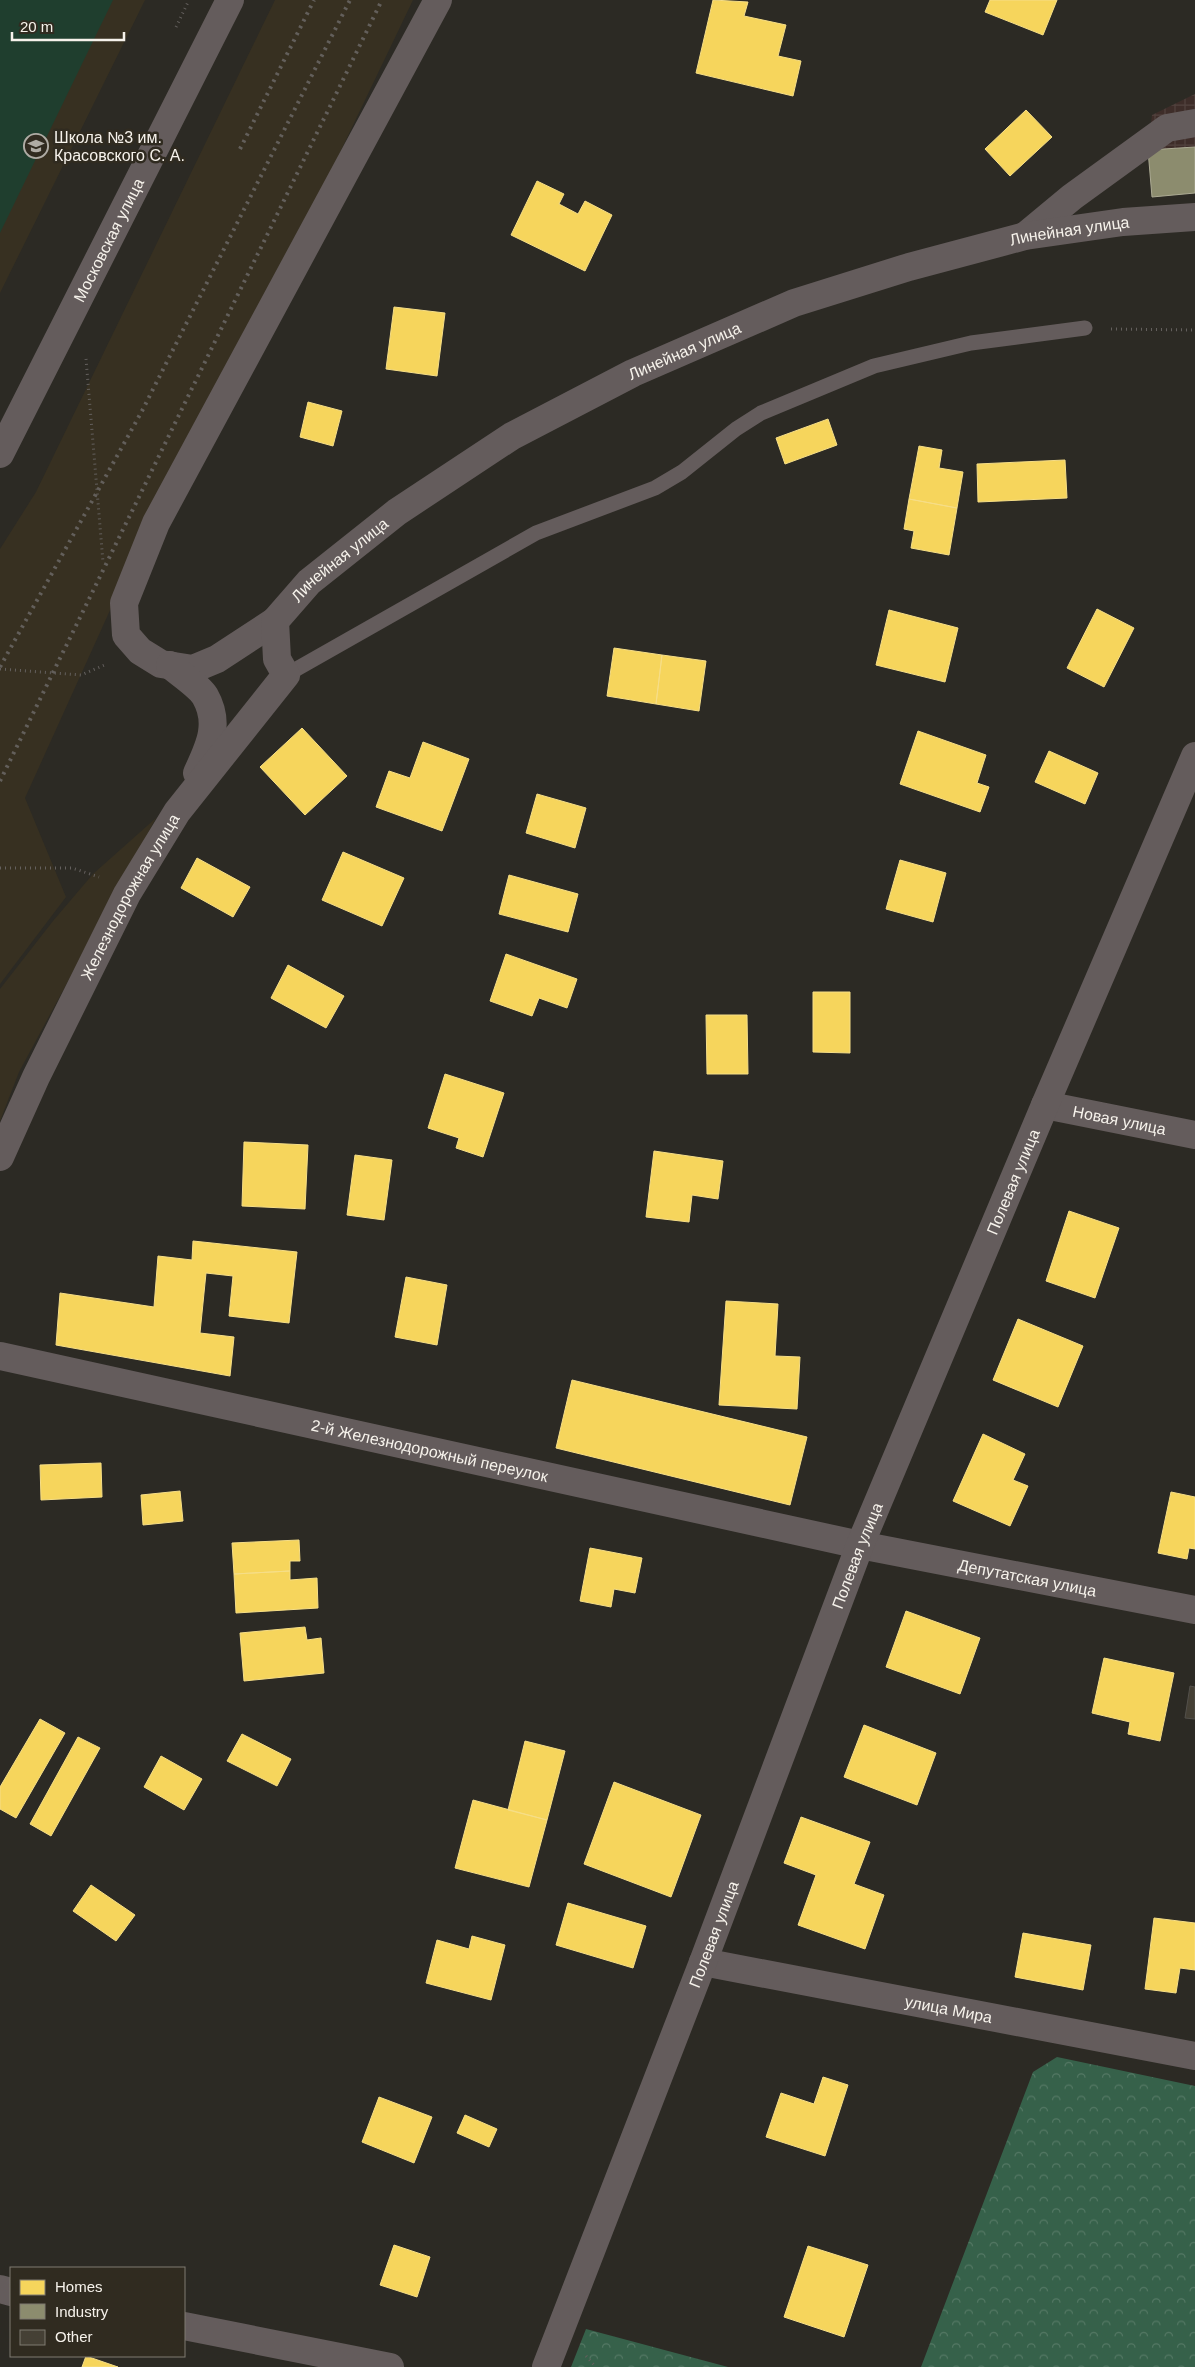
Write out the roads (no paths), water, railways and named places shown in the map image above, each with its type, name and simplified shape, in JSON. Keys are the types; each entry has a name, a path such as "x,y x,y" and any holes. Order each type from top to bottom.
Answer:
{"street":[{"name":"Московская улица","path":"0,454 230,0"},
{"path":"177,812 211,744 213,722 205,695 170,665 162,664 140,651 126,635 124,602 156,523 438,0"},
{"path":"1025,236 1072,197 1167,128 1195,123"},
{"name":"Линейная улица","path":"170,665 193,669 217,659 275,621 309,582 397,512 512,436 624,378 794,303 909,267 1025,236 1124,222 1195,217"},
{"path":"275,621 282,667"},
{"name":"Железнодорожная улица","path":"0,1157 36,1077 127,894 177,812 282,667"},
{"name":"Полевая улица","path":"546,2367 860,1545 1045,1105 1194,760"},
{"name":"Новая улица","path":"1045,1105 1195,1135"},
{"name":"2-й Железнодорожный переулок","path":"0,1356 860,1545"},
{"name":"Депутатская улица","path":"860,1545 1195,1610"},
{"name":"улица Мира","path":"702,1962 1195,2056"},
{"path":"185,2326 390,2367"}],"lane":[{"path":"282,667 536,533 655,488 682,472 736,429 761,412 874,366 971,343 1085,328"}],"railway":[{"path":"240,149 314,0"},
{"path":"0,667 142,411 350,0"},
{"path":"0,781 382,0"}],"place":[{"name":"Школа №3 им. Красовского С. А.","path":"36,146"}]}
